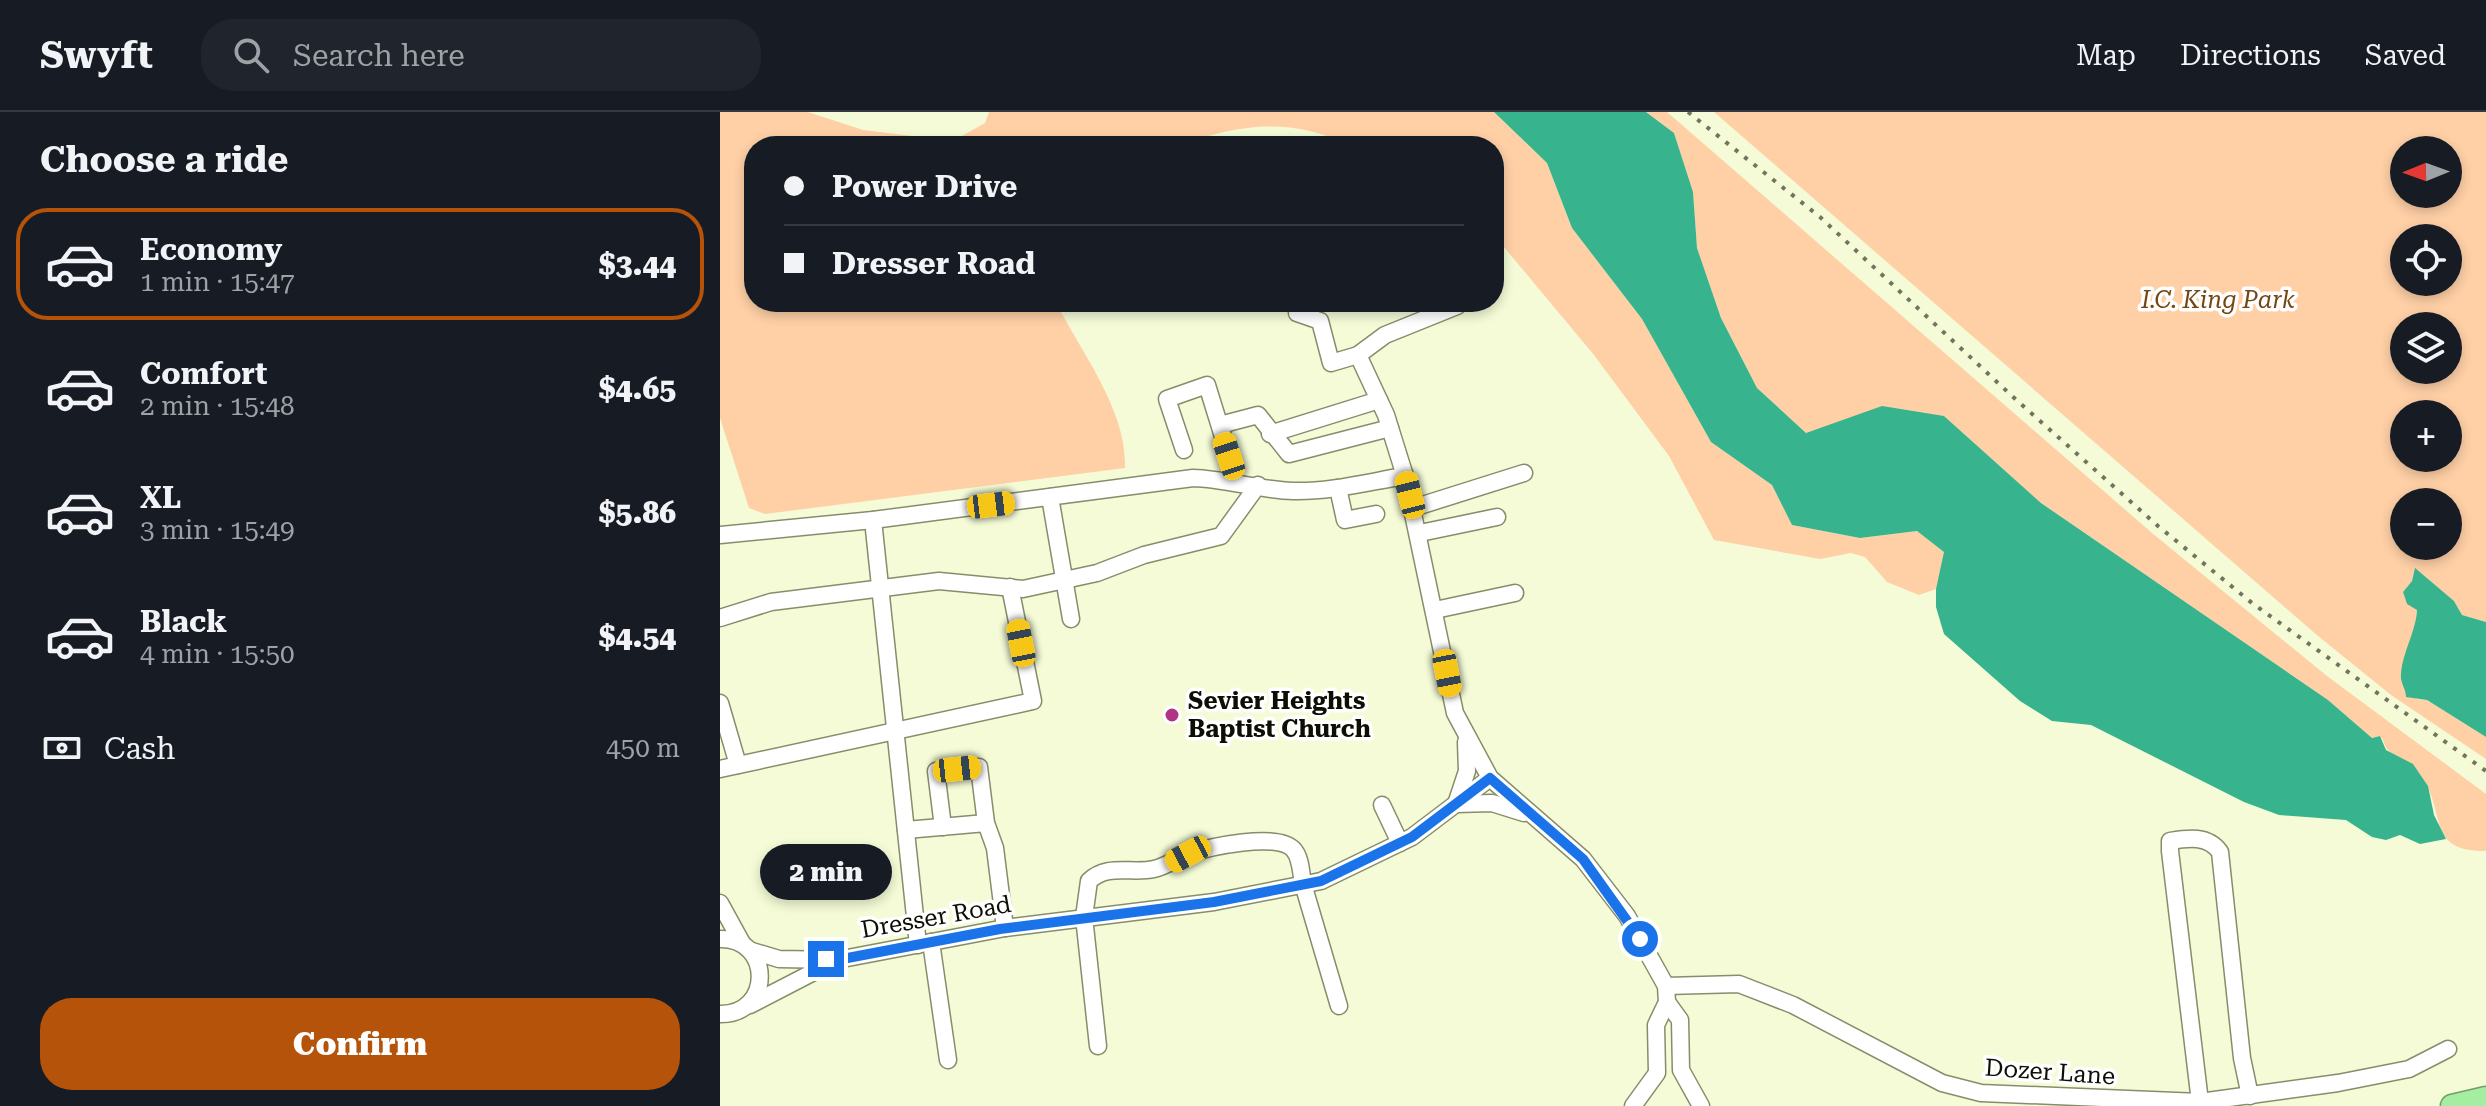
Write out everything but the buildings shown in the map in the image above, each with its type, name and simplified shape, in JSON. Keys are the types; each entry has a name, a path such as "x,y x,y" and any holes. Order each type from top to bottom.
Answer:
{"highway":[{"path":"2452,1106 2486,1098"}],"street":[{"path":"1297,312 1320,321 1331,363 1358,355 1385,335 1442,312"},
{"path":"1358,355 1390,428 1405,476 1420,533 1455,713 1490,778 1583,859 1627,916 1680,1020 1681,1070 1701,1106"},
{"path":"1184,450 1167,399 1207,385 1229,456"},
{"path":"1270,434 1379,400"},
{"path":"1220,425 1258,415 1270,434 1289,454 1390,428"},
{"path":"1413,508 1524,473"},
{"path":"720,535 873,520 1193,478 1290,491 1338,488 1405,476"},
{"path":"720,618 771,602 880,587 939,581 1023,589 1097,573 1144,555 1210,542 1221,536 1258,485"},
{"path":"1338,488 1345,520 1376,514"},
{"path":"1050,497 1071,619"},
{"path":"1420,533 1497,517"},
{"path":"873,520 906,830 924,943 948,1060"},
{"path":"720,769 1033,701 1010,587"},
{"path":"1435,610 1515,593"},
{"path":"720,703 738,765"},
{"path":"1462,725 1468,760 1456,804 1492,803 1530,815"},
{"path":"943,827 936,771 979,767 986,823 995,848 1005,928"},
{"name":"Dresser Road","path":"720,939 779,959 837,960 1005,928 1214,902 1321,881 1400,843 1490,778"},
{"path":"1382,805 1400,843"},
{"path":"906,830 986,823"},
{"path":"2200,1102 2170,851 2170,841 2183,839 2208,841 2220,852 2242,1058 2250,1096"},
{"path":"1098,1046 1084,917 1086,889 1097,873 1154,869 1188,854 1259,840 1280,842 1292,848 1300,864 1303,884 1339,1006"},
{"path":"720,903 762,974 761,986 746,1007"},
{"name":"Dresser Road","path":"720,1014 746,1007 837,960"},
{"name":"Dozer Lane","path":"1667,994 1739,984 1793,1005 1942,1083 1981,1093 2200,1102 2409,1069 2448,1049"},
{"path":"1633,1106 1657,1073 1656,1025 1667,994"}],"green space":[{"path":"720,112 808,112 863,130 912,136 744,136 744,312 1062,312 1111,403 1124,446 1125,468 765,514 749,508 720,418"},
{"path":"989,112 1494,112 1547,163 1572,228 1642,319 1711,442 1772,485 1792,525 1860,538 1917,531 1945,552 1936,589 1919,595 1887,582 1865,557 1851,553 1820,559 1714,540 1669,456 1594,355 1504,247 1504,136 1329,136 1307,130 1264,126 1206,136 962,136 985,123"},
{"path":"1646,112 1667,112 2152,533 2327,676 2486,794 2486,851 2468,850 2447,839 2422,777 2389,751 2380,736 2372,738 2328,700 2041,503 1944,416 1833,425 1806,433 1757,388 1721,318 1697,248 1693,192 1674,133"},
{"name":"I.C. King Park","path":"1714,112 2486,112 2486,622 2462,615 2454,601 2415,569 2412,581 2403,592 2407,604 2417,609 2416,628 2401,681 2417,699 2427,700 2486,737 2486,759 2391,695 2318,636"}],"shaded area":[{"path":"1494,112 1646,112 1674,133 1693,192 1697,248 1721,318 1757,388 1806,433 1882,406 1944,416 2041,503 2328,700 2372,738 2380,736 2386,750 2413,764 2428,786 2434,815 2446,839 2420,844 2400,835 2386,840 2372,837 2346,820 2279,815 2244,802 2091,725 2052,721 2020,701 1944,634 1936,607 1936,589 1944,552 1917,531 1860,538 1792,525 1772,485 1711,442 1642,319 1572,228 1547,163"},
{"path":"2415,568 2454,601 2462,615 2486,622 2486,737 2427,700 2406,697 2401,670 2417,610 2407,604 2403,592 2412,581"}],"railway":[{"path":"1688,112 1820,217 2012,396 2158,526 2252,603 2486,771"}],"place":[{"name":"Sevier Heights Baptist Church","path":"1172,715"}],"route":[{"path":"826,959 837,960 1067,919 1214,902 1321,881 1412,837 1490,778 1583,859 1627,916 1640,939"}]}
